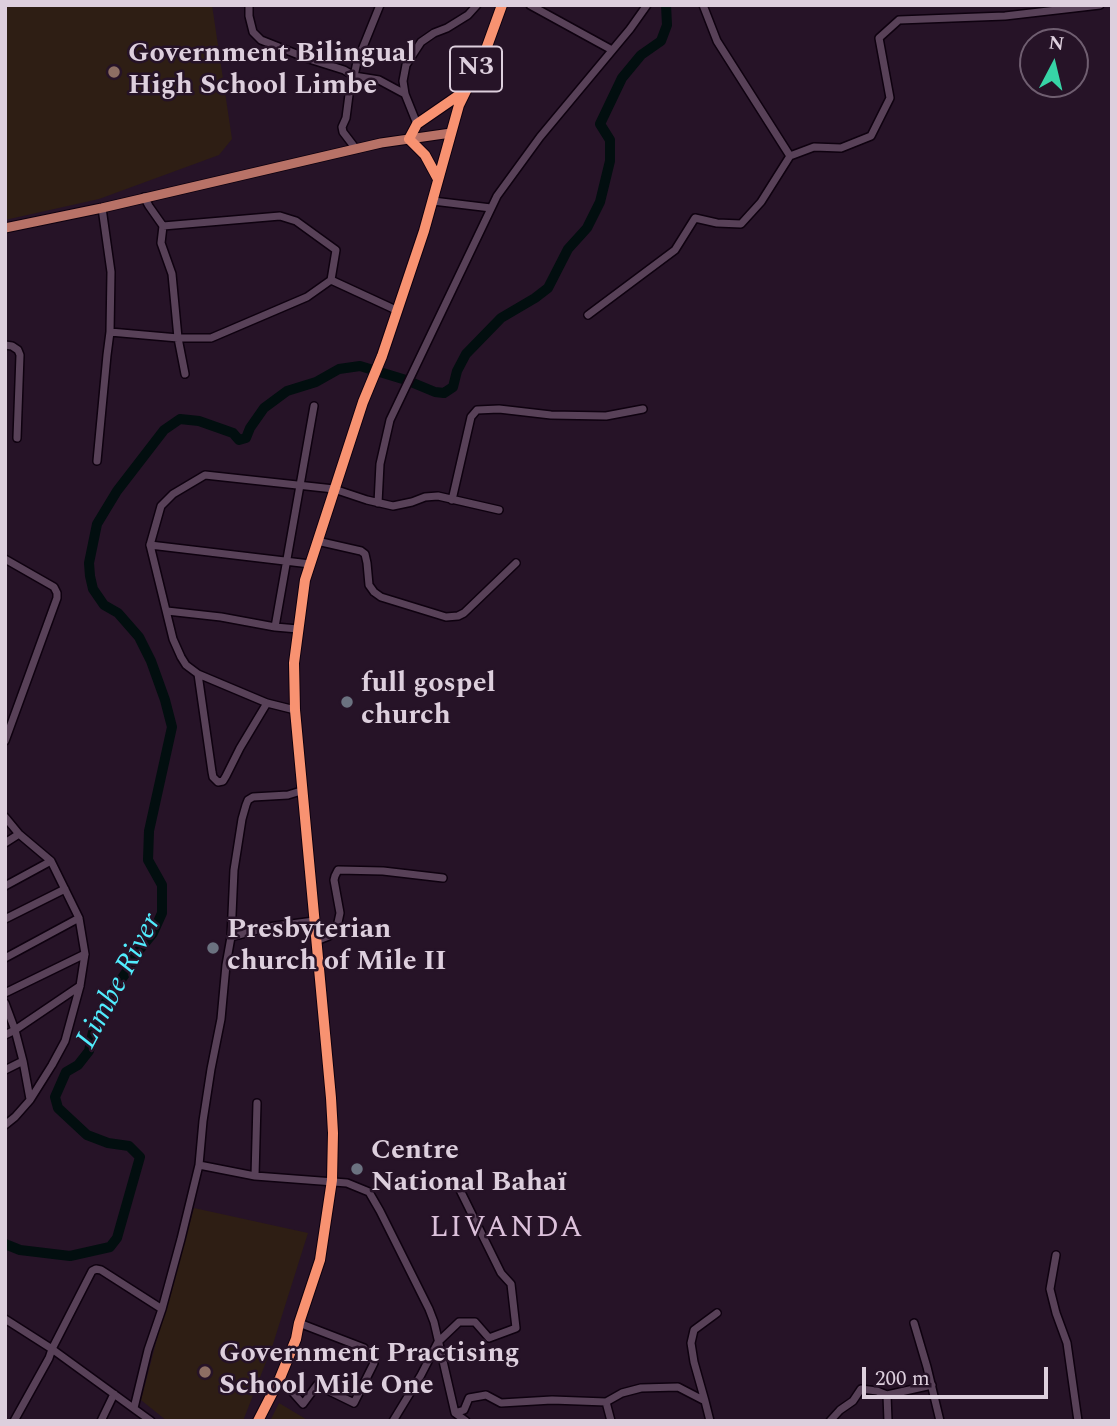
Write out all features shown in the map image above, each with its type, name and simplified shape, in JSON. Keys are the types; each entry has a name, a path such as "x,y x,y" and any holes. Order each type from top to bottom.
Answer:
{"highway":[{"name":"N3","path":"451,133 464,92 485,52 502,5"},
{"path":"438,179 425,155 409,139 417,124 464,92"},
{"path":"258,1421 296,1339 320,1260 332,1180 331,1098 295,710 294,663 305,580 433,201 451,133"}],"main road":[{"path":"5,229 356,149 451,133"}],"street":[{"path":"249,5 248,16 253,32 261,40 355,76 379,80 405,94"},
{"path":"356,149 342,132 342,127 357,62 380,5"},
{"path":"417,124 405,94 403,80 407,65 421,42 468,15 477,5"},
{"path":"530,5 612,50"},
{"path":"378,503 380,464 390,420 497,196 540,137 647,5"},
{"path":"703,5 717,41 790,156"},
{"path":"588,315 675,250 695,218 741,224 761,202 790,156 814,147 841,148 870,136 890,98 880,38 899,20 1004,16 1100,5"},
{"path":"144,197 163,226 161,243 172,274 178,338 185,374"},
{"path":"433,201 491,208"},
{"path":"97,461 110,332 111,272 102,208"},
{"path":"110,332 211,338 307,298 331,280 336,250 296,221 280,216 163,226"},
{"path":"331,280 397,310"},
{"path":"5,345 12,346 20,355 18,438"},
{"path":"275,627 314,406"},
{"path":"452,500 471,417 477,410 606,416 643,409"},
{"path":"295,710 267,703 198,674 186,665 181,657 173,639 150,545 161,506 173,494 200,477 211,475 334,489 393,506 438,496 499,510"},
{"path":"317,541 365,554 369,585 381,597 446,617 464,613 516,563"},
{"path":"150,545 310,564"},
{"path":"5,559 54,587 57,593 5,741"},
{"path":"167,611 298,629"},
{"path":"198,674 210,765 213,777 218,782 223,781 267,703"},
{"path":"134,1408 199,1165 203,1121 221,1019 231,937 234,870 242,819 248,800 253,797 288,795 302,790"},
{"path":"5,817 19,834 51,861 79,918 85,954 80,986 65,1041 30,1100 5,1125"},
{"path":"5,843 19,834"},
{"path":"5,886 51,861"},
{"path":"316,941 329,936 337,926 340,913 334,880 338,870 383,871 443,878"},
{"path":"5,919 65,889"},
{"path":"5,958 79,918"},
{"path":"231,937 268,927 314,921"},
{"path":"5,993 85,954"},
{"path":"5,1035 80,986"},
{"path":"5,1004 15,1030 30,1100"},
{"path":"5,1070 23,1061"},
{"path":"256,1176 257,1102"},
{"path":"199,1165 256,1176 347,1182 369,1192 425,1300 434,1322 455,1413 466,1421"},
{"path":"393,1421 438,1342 459,1322 475,1322 489,1338 516,1328 511,1284 501,1273 460,1189"},
{"path":"1056,1255 1050,1290 1067,1343 1078,1421"},
{"path":"14,1421 92,1271 101,1270 162,1309"},
{"path":"710,1421 691,1343 694,1331 717,1313"},
{"path":"5,1319 151,1421"},
{"path":"280,1378 303,1404 317,1385 354,1403 374,1363 364,1348 299,1323"},
{"path":"914,1323 940,1421"},
{"path":"830,1421 853,1401 861,1389 887,1395 932,1385"},
{"path":"455,1413 464,1410 469,1398 486,1395 500,1403 570,1400 606,1402 622,1392 641,1388 678,1387 705,1402"},
{"path":"101,1421 114,1394"},
{"path":"887,1395 888,1421"},
{"path":"606,1402 611,1421"}],"shaded area":[{"name":"Government Bilingual High School Limbe","path":"5,5 212,5 232,139 219,155 99,199 5,220"},
{"path":"194,1208 308,1233 273,1344 243,1421 167,1421 141,1400"},
{"path":"279,1403 309,1421 270,1421"}],"waterway":[{"name":"Limbe River","path":"5,1244 20,1250 70,1256 110,1247 117,1238 140,1157 129,1146 108,1143 87,1135 58,1108 55,1097 66,1072 78,1065 89,1051 94,1027 108,998 153,933 162,913 162,885 148,860 149,831 172,727 151,661 139,637 118,613 104,605 93,589 89,563 97,524 117,491 164,430 180,419 199,421 233,433 239,440 246,438 264,408 287,391 316,382 339,369 360,366 435,392 444,393 453,387 457,371 466,354 501,318 548,288 568,249 587,228 600,202 610,161 610,140 600,124 622,78 641,55 661,41 667,25 666,5"}],"place":[{"name":"Government Bilingual High School Limbe","path":"114,72"},
{"name":"full gospel church","path":"347,702"},
{"name":"Presbyterian church of Mile II","path":"213,948"},
{"name":"Centre National Bahaï","path":"357,1169"},
{"name":"Government Practising School Mile One","path":"205,1372"}],"district":[{"name":"LIVANDA","path":"507,1230"}]}
